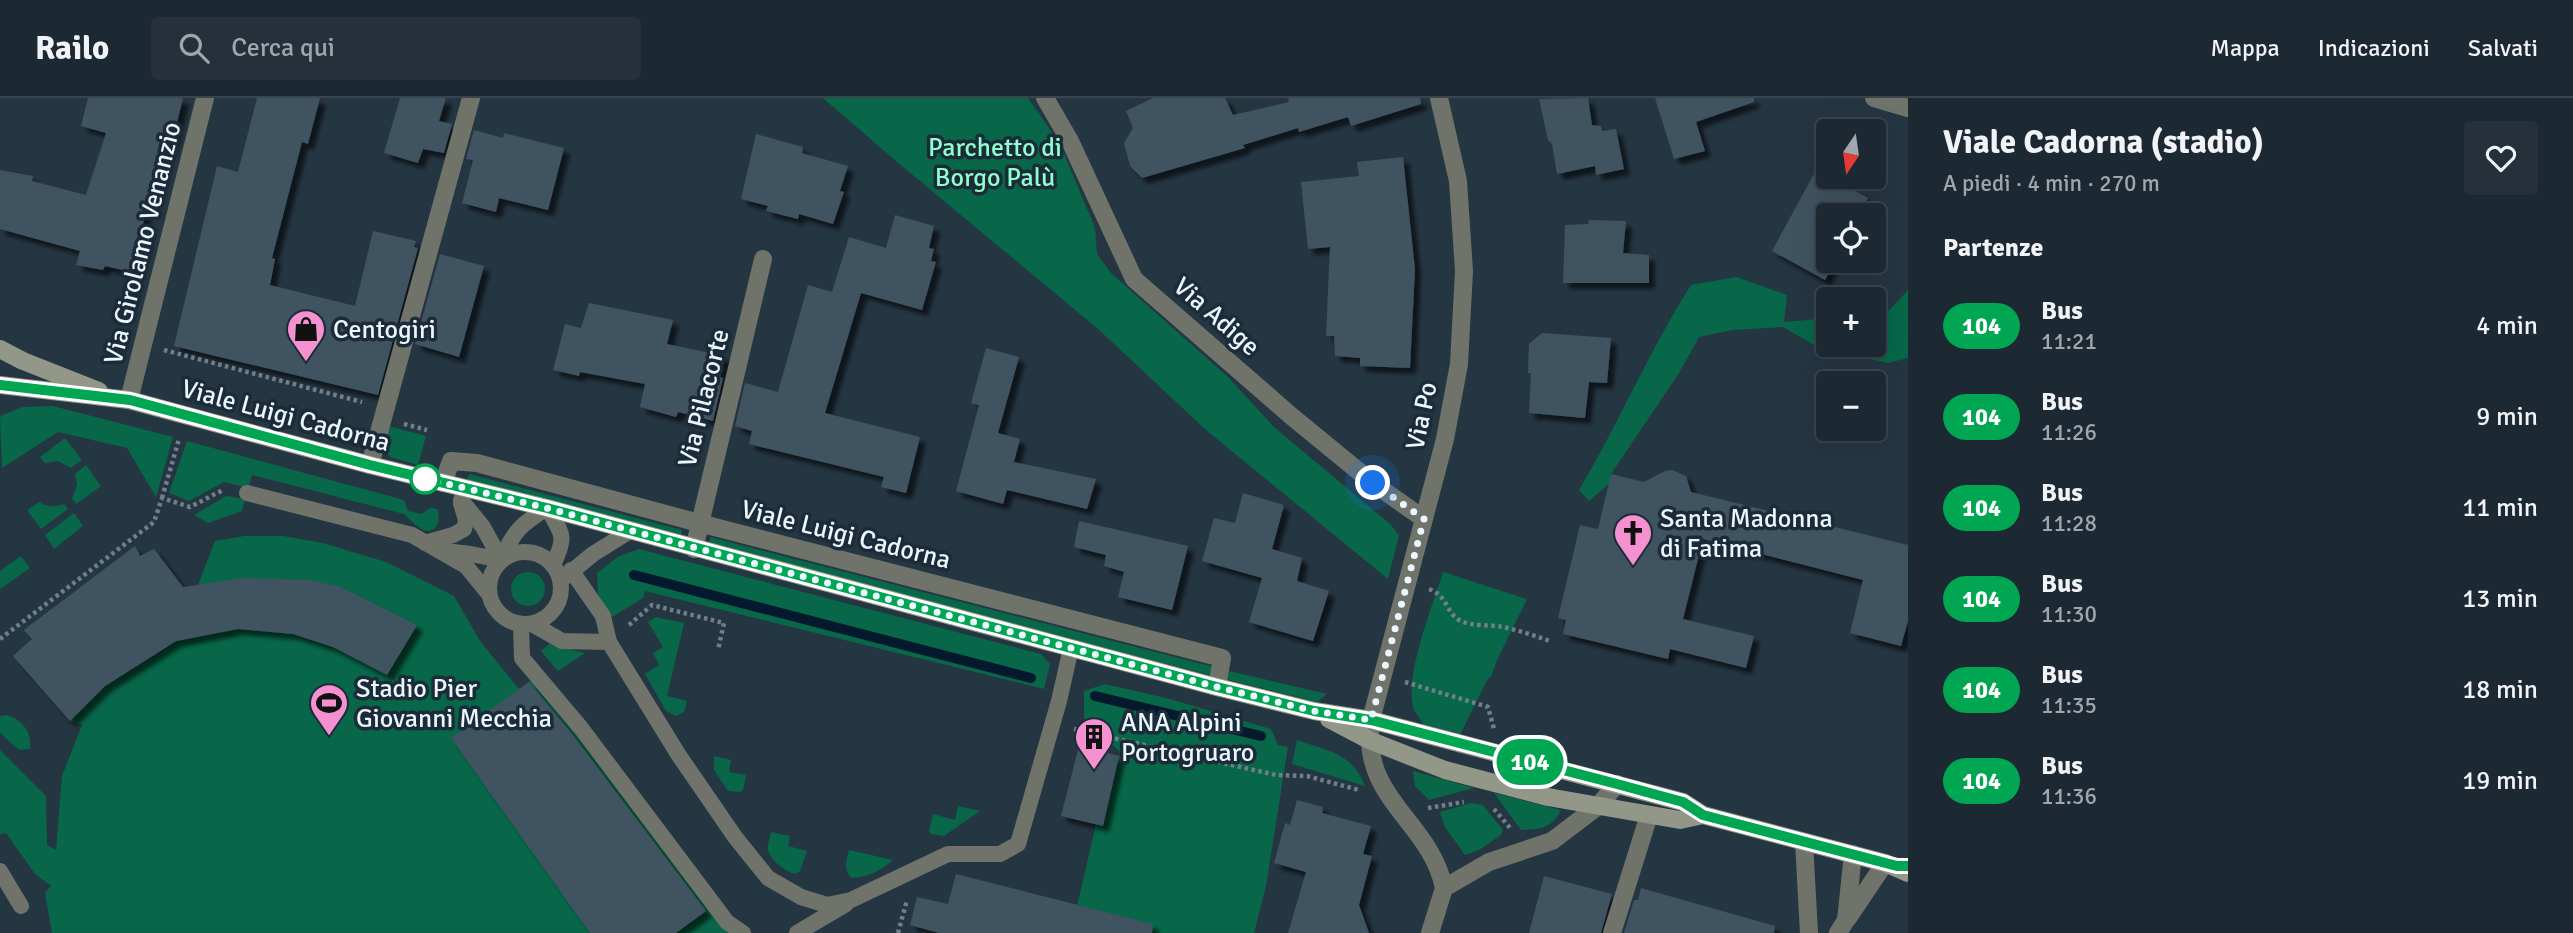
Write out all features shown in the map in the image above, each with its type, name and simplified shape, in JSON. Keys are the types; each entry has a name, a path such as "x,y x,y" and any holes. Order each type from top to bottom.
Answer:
{"main road":[{"name":"Viale Luigi Cadorna","path":"0,349 23,362 122,399 443,484 547,508 1217,687 1314,711 1371,720 1617,784 1683,802 1703,815 1899,867"},
{"name":"Viale Luigi Cadorna","path":"0,386 122,399"},
{"path":"0,397 22,388"},
{"name":"Viale Luigi Cadorna","path":"1314,711 1369,740 1445,770 1548,797 1649,815 1680,820 1703,815"}],"street":[{"name":"Via Girolamo Venanzio","path":"122,399 143,344 205,98"},
{"path":"370,465 471,98"},
{"name":"Via Adige","path":"1045,98 1070,141 1133,279 1290,415 1373,483 1424,519"},
{"name":"Via Po","path":"1439,98 1458,181 1465,271 1459,364 1445,439 1371,720 1369,740 1374,771 1392,802 1431,853 1440,869 1444,888"},
{"path":"1874,98 1908,108"},
{"name":"Via Pilacorte","path":"694,549 763,259"},
{"name":"Viale Luigi Cadorna","path":"443,484 451,461 460,460 515,472 699,523 1222,658 1217,687"},
{"path":"1430,933 1444,888 1489,862 1552,841 1598,806 1617,784"},
{"path":"1612,933 1649,815"},
{"path":"1804,842 1809,933"},
{"path":"1842,927 1853,854"},
{"path":"1842,927 1899,867"}],"lane":[{"path":"443,484 461,500 483,527 501,561"},
{"path":"247,494 412,535 466,566 488,593 500,616 526,624 562,641 609,642"},
{"path":"425,542 453,535 464,529 466,520 461,500"},
{"path":"501,561 509,541 521,525 547,508 561,531 563,545 553,565"},
{"path":"526,624 552,613 566,576 606,544 630,531"},
{"path":"441,551 501,561"},
{"path":"488,593 493,570 511,554 534,553 545,557 603,616 609,642 678,754 735,837 768,878 801,897 827,905 851,900"},
{"path":"526,624 522,658 581,728 727,922 743,933"},
{"path":"797,933 851,900 948,854 1000,854 1018,844 1071,648"},
{"path":"0,871 21,906"}],"path":[{"path":"143,344 376,405 382,418 427,430"},
{"path":"0,639 154,522 179,439"},
{"path":"162,498 190,508 226,488 247,494"},
{"path":"1411,567 1433,574 1429,589 1445,600 1458,620 1500,626 1550,641"},
{"path":"609,642 652,605 724,623 718,650"},
{"path":"1383,676 1488,707"},
{"path":"1052,724 1276,775 1307,776 1392,802 1426,809 1470,800"}],"green space":[{"name":"Parchetto di Borgo Palù","path":"823,98 1028,98 1060,144 1095,228 1097,254 1111,273 1228,377 1274,427 1390,524 1399,535 1388,579 1206,430 1097,328"},
{"path":"1736,277 1787,295 1784,322 1816,319 1816,346 1783,327 1732,330 1699,337 1679,373 1611,474 1610,483 1589,501 1579,490 1661,335 1691,285"},
{"path":"1908,290 1908,358 1888,363 1860,357 1886,357 1886,314"},
{"path":"53,406 173,437 156,497 127,448 58,432 2,468 0,416 23,407"},
{"path":"389,426 426,436 418,465 390,457 383,448"},
{"path":"65,438 82,460 71,468 58,461 45,463 40,457"},
{"path":"187,441 404,500 408,511 422,514 430,508 437,509 437,525 432,530 424,530 404,514 252,475 249,488 224,482 189,501 169,493"},
{"path":"86,465 101,486 76,504 72,498 77,485 75,474"},
{"path":"469,474 682,530 681,537 467,480"},
{"path":"226,496 245,499 242,511 208,523 194,515"},
{"path":"39,502 51,506 64,504 68,509 41,529 27,510"},
{"path":"74,513 83,526 54,549 45,535"},
{"name":"Stadio Pier Giovanni Mecchia","path":"244,536 283,536 323,543 386,562 454,596 480,641 519,689 536,677 728,933 52,933 45,893 51,886 35,874 6,833 0,834 0,750 46,796 47,845 56,850 62,776 82,725 70,721 13,656 32,639 24,630 135,546 140,556 154,549 200,609 210,607 198,585 215,541"},
{"path":"710,537 1214,667 1213,676 709,544"},
{"path":"639,549 1041,654 1050,664 1044,689 645,591 643,598 612,617 598,595 597,573 619,556"},
{"path":"21,556 30,568 0,589 0,571"},
{"path":"528,572 540,577 545,589 540,601 528,606 516,601 511,589 516,577"},
{"path":"1443,572 1527,599 1491,677 1488,678 1460,735 1423,724 1414,710 1412,696 1412,680 1421,641"},
{"path":"656,617 684,623 667,696 687,701 684,712 676,716 666,711 645,674 659,665 653,653 663,647 648,622"},
{"path":"549,644 585,653 558,671 541,651"},
{"path":"1229,671 1327,694 1317,702 1226,679"},
{"path":"1105,684 1170,699 1271,729 1278,745 1288,747 1266,886 1254,933 1071,933 1096,824 1103,826 1120,752 1084,718 1084,691"},
{"path":"7,715 25,727 30,737 30,749 19,750 0,733 0,716"},
{"path":"1297,740 1346,759 1360,775 1365,786 1292,764"},
{"path":"714,756 731,760 729,772 746,775 743,790 728,791 714,770"},
{"path":"1413,771 1474,788 1429,800 1415,786"},
{"path":"1494,793 1561,810 1545,827 1521,830"},
{"path":"1471,803 1483,805 1503,830 1501,835 1479,850 1465,855 1445,827 1440,812"},
{"path":"958,806 980,811 944,836 931,834 929,830 933,814 955,820"},
{"path":"771,832 790,836 788,846 807,851 800,871 791,873 769,854"},
{"path":"849,850 893,860 874,873 852,878 846,869"}],"building":[{"path":"88,98 183,98 170,152 162,149 142,228 148,229 142,254 135,251 131,272 105,266 103,270 76,265 80,251 0,229 0,170 33,176 32,181 86,195 106,133 81,126"},
{"path":"257,98 320,98 308,144 302,142 272,258 275,259 270,285 355,306 373,231 416,241 414,247 418,248 378,395 174,346 217,166 238,172"},
{"path":"400,98 446,98 439,121 452,124 444,153 423,149 418,163 384,153"},
{"path":"1153,98 1225,98 1233,115 1289,102 1288,98 1420,98 1421,104 1351,126 1348,117 1299,132 1298,128 1243,145 1245,148 1142,178 1130,166 1124,143 1133,128 1126,111"},
{"path":"1588,98 1592,125 1601,126 1602,131 1616,129 1624,169 1596,175 1595,166 1557,174 1552,144 1548,140 1539,99"},
{"path":"1655,98 1754,98 1754,102 1696,122 1705,151 1674,159"},
{"path":"474,130 503,138 504,133 564,148 548,210 499,198 496,212 462,203 473,160 466,159"},
{"path":"756,134 803,147 802,153 848,166 840,191 844,192 833,224 799,214 798,219 766,211 768,206 741,199"},
{"path":"1403,157 1415,269 1410,368 1360,366 1360,358 1335,356 1334,336 1326,336 1330,247 1308,249 1301,182 1359,176 1357,162"},
{"path":"1816,170 1816,189 1851,189 1868,198 1865,203 1816,203 1816,273 1829,273 1825,280 1772,251"},
{"path":"895,215 934,226 929,248 934,249 931,261 936,262 922,310 861,293 825,413 920,437 906,493 881,487 884,477 749,444 752,431 735,426 745,383 778,392 808,285 832,292 849,237 886,248"},
{"path":"1589,220 1626,221 1623,253 1649,255 1649,283 1563,283 1565,225 1588,224"},
{"path":"440,254 484,266 459,357 415,344"},
{"path":"589,303 673,320 667,344 725,356 713,421 678,412 676,417 640,407 645,384 553,370 565,324 581,328"},
{"path":"1542,333 1611,338 1607,383 1589,382 1585,418 1529,413 1529,344"},
{"path":"986,348 1019,357 998,433 1020,439 1014,462 1096,479 1087,509 1007,490 1003,504 956,491 979,405 971,403"},
{"name":"Santa Madonna di Fatima","path":"1672,470 1686,476 1691,492 1908,545 1908,621 1901,646 1850,633 1863,580 1703,539 1683,619 1754,636 1746,668 1670,649 1668,659 1563,634 1566,620 1558,618 1580,525 1598,529 1611,474 1644,482"},
{"path":"1243,493 1284,505 1272,549 1302,558 1297,581 1329,591 1313,641 1249,622 1262,578 1202,561 1214,518 1235,523"},
{"path":"1079,521 1188,546 1172,610 1118,597 1124,572 1104,566 1106,555 1074,547"},
{"path":"135,546 140,556 154,549 183,587 244,578 308,580 341,587 417,625 387,675 333,647 293,634 238,629 176,641 105,686 70,721 13,656 32,639 24,630"},
{"path":"529,682 573,735 706,911 676,933 590,933 451,738"},
{"name":"ANA Alpini Portogruaro","path":"1079,746 1119,756 1103,826 1061,816"},
{"path":"1297,800 1323,807 1322,813 1371,826 1363,854 1372,856 1359,905 1369,933 1288,933 1306,872 1274,863 1285,823 1290,825"},
{"path":"956,874 1153,924 1152,933 939,933 910,925 917,897 948,904"},
{"path":"1544,876 1612,894 1601,933 1529,933"},
{"path":"1641,888 1775,926 1774,933 1624,933 1634,900 1638,900"}],"waterway":[{"path":"634,575 1031,678"},
{"path":"1095,696 1261,736"}],"bus line":[{"name":"104","path":"0,385 130,400 1217,687 1314,711 1371,720 1617,784 1683,802 1703,815 1897,866 1908,866"}],"place":[{"name":"Centogiri","path":"306,363"},
{"name":"Santa Madonna di Fatima","path":"1633,567"},
{"name":"Stadio Pier Giovanni Mecchia","path":"329,737"},
{"name":"ANA Alpini Portogruaro","path":"1094,771"}],"route":[{"path":"425,479 419,477 547,508 1217,687 1314,711 1371,720 1424,519 1373,483"}]}
